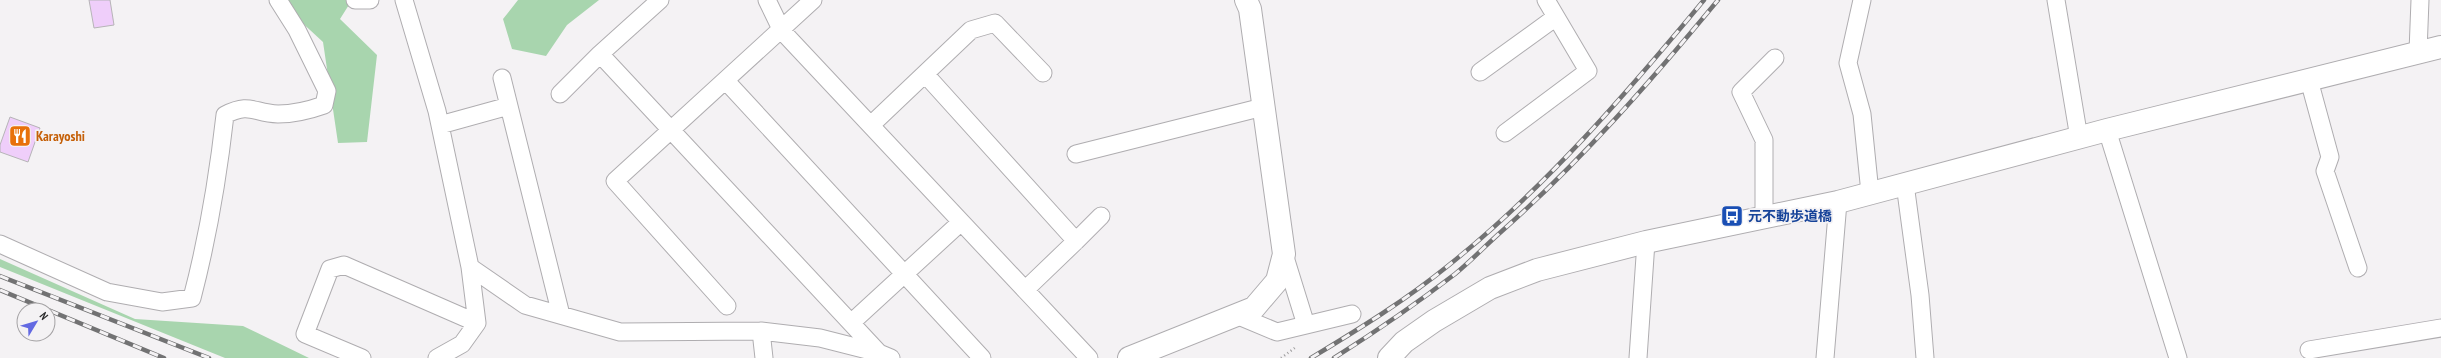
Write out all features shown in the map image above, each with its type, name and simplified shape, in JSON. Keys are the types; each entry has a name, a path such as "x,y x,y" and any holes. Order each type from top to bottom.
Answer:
{"street":[{"path":"0,244 107,292 162,302 192,298 216,189 224,115 239,107 278,114 310,110 324,105 327,91 297,30 278,0"},
{"path":"355,0 370,0"},
{"path":"404,0 440,125 470,267 477,323 462,344 437,358"},
{"path":"560,94 600,54 660,0"},
{"path":"767,0 782,31 1089,358"},
{"path":"727,306 615,181 782,31 813,0"},
{"path":"1246,0 1250,9 1262,107 1284,254 1306,325"},
{"path":"1505,133 1588,71 1546,0"},
{"path":"1862,0 1848,63 1862,114 1870,193"},
{"path":"2056,0 2079,138"},
{"path":"2418,52 2420,0"},
{"path":"1480,72 1556,17"},
{"path":"871,126 971,30 995,23 1043,72"},
{"path":"1389,358 1404,342 1434,321 1490,288 1537,270 1646,242 1838,202 2107,130 2441,47"},
{"path":"600,54 670,131 851,323 885,356"},
{"path":"1764,218 1764,140 1741,92 1775,58"},
{"path":"925,74 1076,241"},
{"path":"502,78 561,315"},
{"path":"2309,80 2330,157 2326,171 2358,268"},
{"path":"726,81 904,276 982,358"},
{"path":"440,125 508,106"},
{"path":"1076,154 1262,107"},
{"path":"2107,130 2178,358"},
{"path":"1905,184 1920,295 1925,358"},
{"path":"1825,358 1838,202"},
{"path":"1025,290 1101,216"},
{"path":"851,323 904,276 961,222"},
{"path":"1638,358 1646,242"},
{"path":"1129,358 1254,308 1277,281 1284,254"},
{"path":"362,358 305,334 330,269 344,264 477,323"},
{"path":"470,267 525,305 620,332 761,331 820,338 885,356"},
{"path":"1236,315 1277,332 1352,314"},
{"path":"2309,350 2441,328"},
{"path":"761,331 764,358"}],"green space":[{"path":"285,0 352,0 340,19 377,55 367,142 338,143 323,42 297,18"},
{"path":"518,0 599,0 567,25 546,56 512,49 503,19"},
{"path":"0,259 135,319 243,326 309,358 225,358 0,267"}],"building":[{"path":"89,0 110,0 114,25 94,28"},
{"name":"Karayoshi","path":"10,117 40,128 28,162 0,152 0,145"}],"railway":[{"path":"1311,358 1416,290 1449,265 1484,235 1518,204 1583,139 1645,70 1704,0"},
{"path":"1334,358 1395,318 1467,264 1560,177 1587,149 1641,90 1718,0"},
{"path":"0,276 209,358"},
{"path":"0,290 164,358"}],"place":[{"name":"Karayoshi","path":"20,136"},
{"name":"元不動歩道橋","path":"1732,216"}]}
